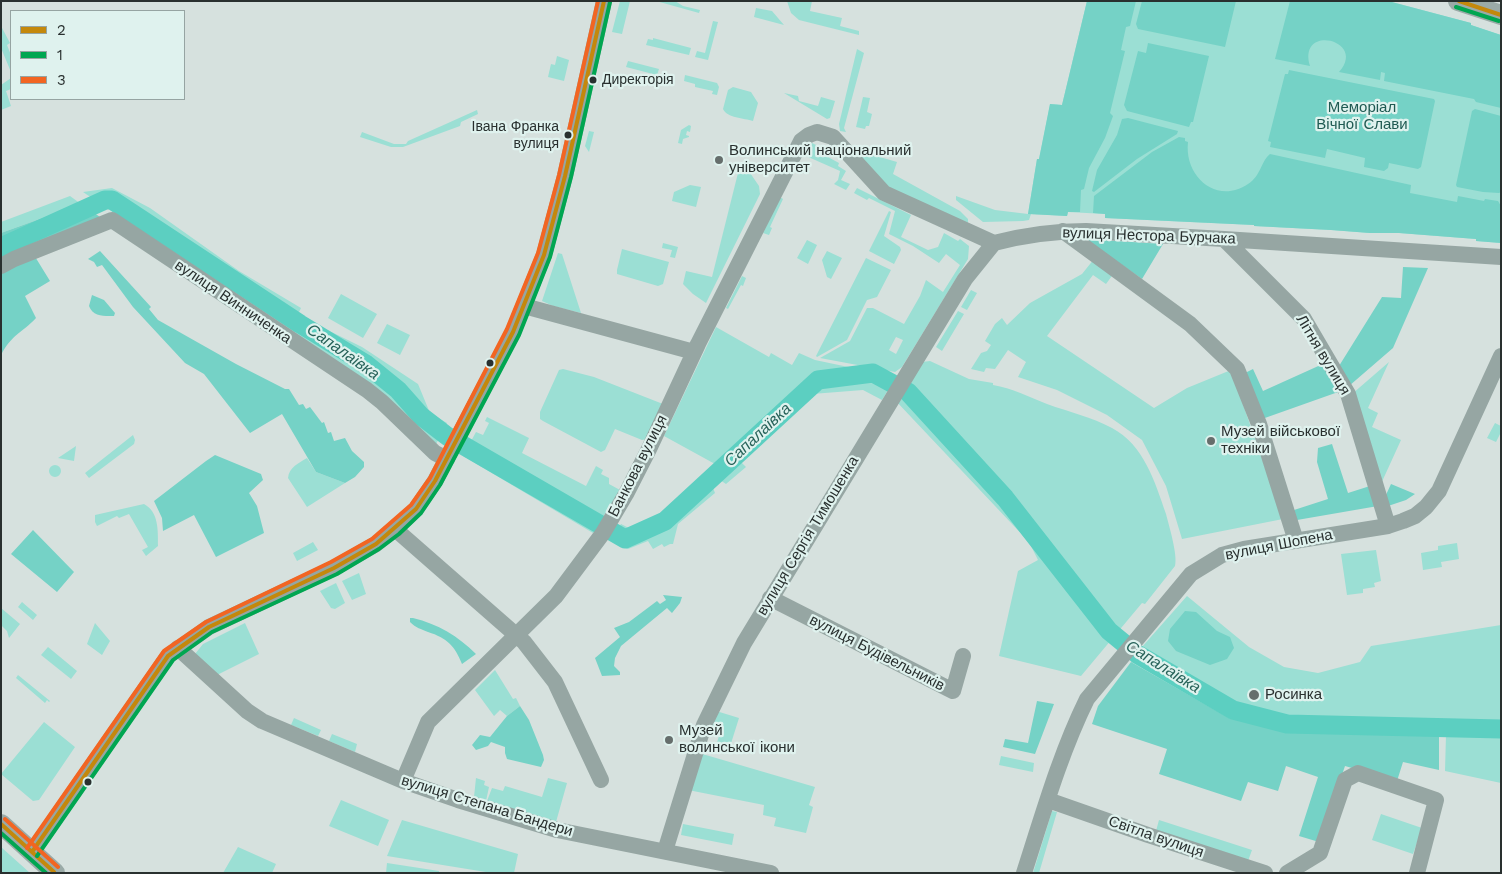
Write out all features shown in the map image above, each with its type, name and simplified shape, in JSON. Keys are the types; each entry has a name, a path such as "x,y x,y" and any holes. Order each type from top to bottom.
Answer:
{"main road":[{"path":"1458,1 1501,15"},
{"path":"1,824 55,873"}],"street":[{"path":"32,852 168,656 209,627 356,556 395,529 427,494 513,332 544,255 565,176 604,1"},
{"name":"Банкова вулиця","path":"403,781 428,722 556,596 605,529 626,494 649,449 694,352 801,141 817,132 833,137 884,194 994,244"},
{"name":"вулиця Винниченка","path":"1,266 112,220 289,340 367,390 435,453 449,455"},
{"path":"1063,231 1190,324 1237,369 1259,424 1296,540"},
{"name":"вулиця Нестора Бурчака","path":"994,244 1020,236 1063,231 1224,239 1501,257"},
{"name":"Літня вулиця","path":"1224,239 1304,319 1348,394 1388,526"},
{"name":"вулиця Сергія Тимошенка","path":"665,851 704,725 744,643 965,279 994,244"},
{"path":"524,306 694,352"},
{"name":"вулиця Шопена","path":"1024,873 1076,721 1086,699 1191,574 1222,555 1244,549 1388,526 1415,516 1426,508 1437,494 1450,470 1501,356"},
{"path":"395,529 524,642 555,682 601,780"},
{"name":"вулиця Будівельників","path":"770,598 953,691 963,656"},
{"name":"вулиця Степана Бандери","path":"178,648 253,716 403,781 467,803 557,830 771,873"},
{"path":"1287,873 1320,853 1345,780 1358,773 1436,800 1417,873"},
{"name":"Світла вулиця","path":"1048,800 1265,873"}],"green space":[{"path":"620,1 630,1 622,34 612,32"},
{"path":"656,1 675,1 683,6 700,10 699,13"},
{"path":"787,1 812,1 810,11 842,18 840,26 859,31 859,35 799,20 791,13"},
{"name":"Меморіал Вічної Слави","path":"1087,1 1388,1 1471,23 1471,25 1501,35 1501,243 1476,241 1476,239 1399,233 1105,218 1105,214 1068,212 1067,216 1031,214 1029,220 1023,221 983,222 956,200 956,196 995,210 1028,214 1037,159 1039,159 1050,104 1062,105"},
{"path":"1087,1 1136,1 1130,26 1126,27 1121,50 1125,51 1110,113 1113,116 1105,138 1089,168 1084,189 1081,190 1080,212 1068,212 1067,216 1028,214 1037,159 1039,159 1050,104 1062,105"},
{"path":"1142,1 1236,1 1225,47 1138,29 1136,24"},
{"path":"1290,1 1388,1 1471,23 1471,25 1501,35 1501,108 1476,102 1474,99 1384,81 1385,73 1381,72 1380,80 1339,72 1346,61 1345,52 1339,45 1330,41 1321,41 1313,44 1309,53 1310,66 1275,59"},
{"path":"756,8 772,11 784,25 754,17"},
{"path":"713,21 718,22 708,60 695,57 697,51 705,53"},
{"path":"1,26 10,43 7,45 10,52 10,70 1,48"},
{"path":"653,38 691,48 689,55 646,45 648,39 653,40"},
{"path":"1148,43 1209,56 1193,122 1191,122 1189,127 1127,111 1124,105 1138,51 1146,53"},
{"path":"857,49 864,53 844,128 846,132 840,131 839,124"},
{"path":"557,56 569,60 564,81 548,77 551,64 555,65"},
{"path":"628,61 659,69 657,75 626,67"},
{"path":"1289,70 1434,99 1421,167 1418,169 1389,163 1388,168 1384,171 1364,167 1365,158 1327,149 1325,158 1270,147 1271,142 1268,141 1285,74 1288,74"},
{"path":"685,75 717,83 719,87 717,95 712,94 713,91 695,87 695,84 684,81"},
{"path":"10,79 10,89 6,91 11,106 1,110 1,85"},
{"path":"733,87 751,92 758,103 753,121 732,116 723,109 728,90"},
{"path":"784,93 798,96 799,101 818,106 821,97 835,101 830,118 827,119"},
{"path":"863,97 870,98 867,112 872,114 869,126 866,126 865,129 856,127"},
{"path":"1475,109 1501,116 1501,192 1499,193 1483,192 1457,187 1456,185 1472,111"},
{"path":"477,110 478,114 461,122 460,126 403,147 391,147 360,137 362,132 394,144 406,144 408,141"},
{"path":"1128,118 1178,131 1177,134 1137,159 1094,192 1092,191 1097,170 1117,135 1122,119"},
{"path":"689,125 691,126 690,132 687,131 686,135 689,137 683,139 682,144 678,143 681,130"},
{"path":"589,131 594,132 589,152 585,146"},
{"path":"1179,137 1185,138 1185,141 1188,142 1188,155 1191,166 1197,176 1214,189 1236,190 1248,184 1256,177 1270,154 1411,185 1410,193 1457,202 1458,196 1484,201 1485,199 1498,201 1501,206 1501,243 1476,241 1476,239 1399,233 1105,218 1105,214 1093,213 1094,196 1152,152"},
{"path":"810,142 828,151 826,156 839,163 838,166 846,171 841,180 850,184 846,190 834,184 838,180 840,171 806,156 808,150 806,149"},
{"path":"849,148 897,162 893,174 960,211 968,219 968,222 892,190"},
{"path":"740,165 746,167 759,186 760,194 706,303 683,284 686,271 712,277"},
{"path":"690,185 701,187 696,207 672,201 674,192"},
{"path":"112,188 150,208 239,271 301,308 298,314 303,318 362,347 418,384 430,413 447,423 435,446 293,333 83,192"},
{"path":"857,188 911,215 901,237 928,250 938,247 944,233 958,241 960,239 969,246 968,259 902,367 895,372 820,358 850,341 867,308 873,308 904,324 920,296 926,280 943,292 960,265 946,254 939,263 913,246 889,234 895,211 854,193","holes":["896,337 903,340 896,354 889,350"]},
{"path":"70,196 81,204 1,233 1,222"},
{"path":"780,197 783,199 770,227 772,228 769,235 763,233"},
{"path":"81,204 100,217 1,263 1,233"},
{"path":"889,211 891,212 884,236 900,247 901,250 894,264 869,251"},
{"path":"1085,239 1163,244 1142,279"},
{"path":"807,240 817,245 808,264 797,258"},
{"path":"663,243 678,247 675,258 670,257 672,250 662,248"},
{"path":"622,249 669,262 663,284 658,286 617,274"},
{"path":"100,251 151,307 149,309 158,320 236,364 285,389 289,389 299,405 303,404 306,409 310,407 322,423 324,422 328,433 331,432 334,441 345,438 352,451 364,462 364,467 355,477 345,483 316,472 282,414 250,433 204,374 185,363 133,307 102,265 97,267 94,262 88,259"},
{"path":"827,251 842,258 831,279 827,277 822,260"},
{"path":"558,253 562,254 581,313 553,306 542,301"},
{"path":"34,255 50,281 25,296 36,318 13,338 1,355 1,272"},
{"path":"866,258 891,270 877,297 867,300 847,340 817,357 816,356"},
{"path":"1094,259 1114,273 1106,284 1093,275 1047,336 1154,408 1187,388 1231,370 1283,519 1182,539 1166,486 1142,440 1107,415 1057,390 1018,377 1026,362 1008,350 995,369 986,368 984,372 971,369 981,353 987,351 991,345 985,341 995,324 1002,318 1007,325 1030,303 1082,274"},
{"path":"1403,267 1428,268 1393,348 1349,386 1339,366 1382,297 1401,298"},
{"path":"742,276 746,278 743,286 741,285 728,309 726,308"},
{"path":"971,290 977,293 967,310 961,307"},
{"path":"341,294 377,314 363,338 328,318"},
{"path":"92,295 104,300 115,313 114,316 99,315 93,312 89,306"},
{"path":"958,311 964,314 942,351 936,347"},
{"path":"387,324 410,335 400,355 377,343"},
{"path":"716,327 769,357 771,353 792,365 799,353 815,360 896,377 882,400 863,390 812,394 785,412 737,458 746,467 726,484 720,480 713,488 715,493 678,524 673,544 664,547 662,544 653,549 648,541 628,549 610,539 621,524 631,529 654,522 700,482 715,464 664,436"},
{"path":"930,361 969,379 993,383 993,385 1014,390 1112,428 1132,444 1153,477 1166,514 1174,548 1175,566 1145,604 1142,603 1081,676 999,656 1018,571 1038,560 1029,542 895,400 908,385 913,385 909,383 922,362"},
{"path":"1389,362 1368,408 1378,413 1372,427 1401,440 1380,486 1352,394"},
{"path":"1325,363 1341,391 1262,419 1245,373 1253,369 1263,391"},
{"path":"563,369 594,377 663,404 646,439 642,440 615,429 605,450 601,452 540,419 540,412 559,370"},
{"path":"487,417 529,438 522,453 586,486 596,466 603,470 601,474 609,478 609,484 620,490 593,533 463,456 476,432 483,435 489,423 485,421"},
{"path":"1495,423 1501,426 1501,432 1496,442 1487,438"},
{"path":"133,435 134,444 89,478 85,473"},
{"path":"1332,444 1348,493 1370,486 1378,506 1297,520 1294,510 1328,499 1317,462 1318,448"},
{"path":"76,446 74,461 58,458"},
{"path":"215,455 261,474 263,480 249,493 257,506 264,533 216,557 194,515 163,531 162,518 154,501"},
{"path":"307,458 316,472 345,483 307,507 288,478 292,468"},
{"path":"53,465 57,465 61,471 57,477 53,477 49,473 49,469"},
{"path":"1391,484 1415,494 1406,500 1388,506 1385,497"},
{"path":"144,504 153,512 157,522 158,534 158,546 146,556 142,550 148,547 129,514 119,518 117,516 97,526 95,522 95,515"},
{"path":"33,530 74,572 57,592 11,554"},
{"path":"313,542 318,550 297,561 293,553"},
{"path":"1457,543 1459,559 1441,562 1442,567 1423,570 1421,553 1438,550 1438,546"},
{"path":"1376,550 1381,581 1374,583 1375,587 1363,589 1363,593 1347,595 1341,554"},
{"path":"359,573 366,594 352,600 342,581"},
{"path":"336,583 345,603 335,609 331,608 320,591"},
{"path":"663,595 682,597 672,613 667,608 621,646 615,658 614,666 620,672 620,675 602,676 595,658 620,637 614,628 629,622 657,601 660,604 666,600"},
{"path":"1187,596 1249,647 1284,667 1318,673 1360,662 1371,646 1501,625 1501,783 1445,771 1446,735 1286,732 1229,718 1131,662"},
{"path":"22,602 37,615 33,620 18,607"},
{"path":"1,608 20,624 9,638 7,631 1,625"},
{"path":"1185,611 1196,612 1217,631 1230,637 1234,648 1227,659 1210,665 1176,651 1168,641 1170,629"},
{"path":"410,618 431,624 447,632 476,654 462,664 450,644 440,637 414,626 410,622"},
{"path":"95,623 110,641 102,655 87,644"},
{"path":"245,623 259,654 217,675 195,654 203,644"},
{"path":"48,647 77,671 71,679 41,655"},
{"path":"1131,662 1229,718 1286,732 1439,735 1439,770 1403,762 1397,781 1345,766 1319,842 1299,836 1318,777 1286,766 1278,791 1248,782 1241,801 1159,774 1167,749 1092,724 1098,706"},
{"path":"495,670 513,699 516,698 520,706 507,716 500,710 494,716 475,690"},
{"path":"18,675 50,701 47,700 45,703 16,678"},
{"path":"1037,701 1054,704 1035,754 1003,747 1005,739 1028,743"},
{"path":"520,706 529,720 543,755 544,760 541,767 507,759 505,747 491,742 488,746 476,750 472,745 480,735 490,737 507,716"},
{"path":"713,710 739,718 728,753 715,749 719,736 705,732"},
{"path":"294,718 321,730 318,736 291,725"},
{"path":"44,722 75,747 39,800 33,801 1,774"},
{"path":"332,734 357,744 355,752 329,741"},
{"path":"699,753 815,787 809,805 813,807 806,833 774,826 776,818 763,815 764,805 688,790"},
{"path":"1001,756 1034,763 1033,772 999,765"},
{"path":"476,778 485,781 484,785 489,787 486,801 474,797"},
{"path":"548,778 567,783 556,822 487,801 492,788 503,791 505,786 542,797"},
{"path":"341,800 389,820 378,846 329,826"},
{"path":"1052,811 1057,812 1039,873 1033,873"},
{"path":"1381,814 1422,828 1413,854 1372,840"},
{"path":"402,820 518,854 514,873 492,873 387,856"},
{"path":"1159,820 1252,850 1248,861 1156,831"},
{"path":"683,824 734,834 732,845 681,835"},
{"path":"1,847 30,873 1,873"},
{"path":"238,847 276,864 272,873 223,873"},
{"path":"387,863 439,871 439,873 386,873"}],"waterway":[{"name":"Сапалаївка","path":"1,247 105,200 112,200 300,324 366,364 398,390 421,416 447,436 625,539 665,521 818,380 873,373 908,392 1005,498 1109,631 1137,654 1233,710 1287,724 1501,729"}],"transit line":[{"name":"3","path":"27,848 164,651 206,622 331,562 372,539 411,505 430,478 507,329 538,253 559,175 598,1"},
{"name":"2","path":"32,852 168,656 209,627 334,568 376,544 416,509 435,481 513,332 544,255 565,176 604,1"},
{"name":"2","path":"1459,1 1501,15"},
{"name":"1","path":"37,856 173,660 212,632 337,574 379,549 399,534 421,513 440,485 519,335 550,257 571,177 610,2"},
{"name":"1","path":"1456,7 1499,21"},
{"name":"3","path":"5,819 58,867"},
{"name":"2","path":"1,824 54,872"},
{"name":"1","path":"1,833 46,873"}],"place":[{"name":"Директорія","path":"593,80"},
{"name":"Івана Франка вулиця","path":"568,135"},
{"name":"Волинський національний університет","path":"719,160"},
{"name":"Музей військової техніки","path":"1211,441"},
{"name":"Росинка","path":"1254,695"},
{"name":"Музей волинської ікони","path":"669,740"}]}
